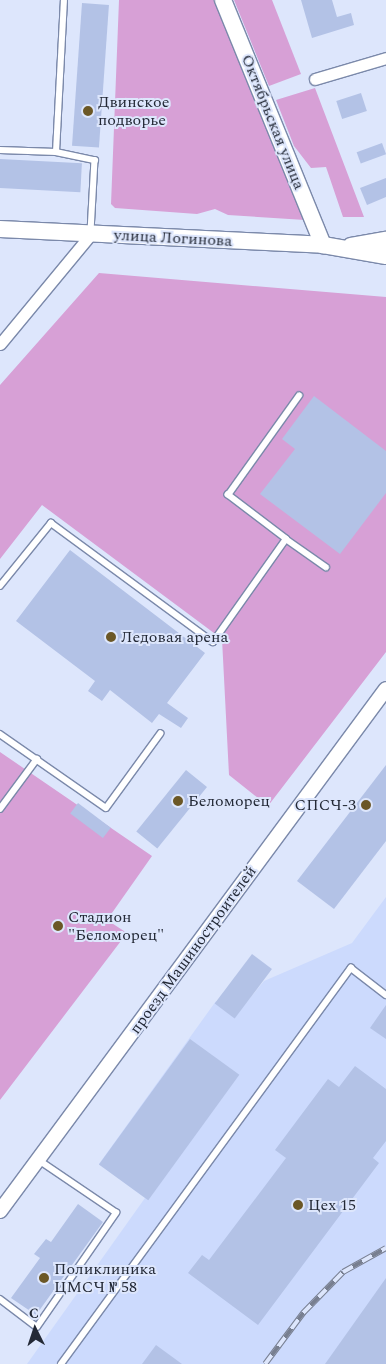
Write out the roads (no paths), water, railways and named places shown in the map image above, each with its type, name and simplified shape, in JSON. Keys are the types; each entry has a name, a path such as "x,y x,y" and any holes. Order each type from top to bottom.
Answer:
{"main road":[{"name":"Октябрьская улица","path":"223,0 323,245"},
{"name":"улица Логинова","path":"0,229 323,245 347,247 386,256"},
{"name":"улица Логинова","path":"347,247 386,240"}],"street":[{"path":"315,79 386,58"},
{"path":"0,344 91,234"},
{"name":"проезд Машиностроителей","path":"0,1210 386,689"}],"lane":[{"path":"56,152 64,0"},
{"path":"0,150 56,152 95,160 91,234"},
{"path":"299,396 228,495 326,567"},
{"path":"0,586 52,523 213,642 286,539"},
{"path":"0,734 106,808 160,734"},
{"path":"0,809 37,759"},
{"path":"61,1364 351,968 386,995"},
{"path":"0,1299 36,1327 116,1213 38,1160"}],"railway":[{"path":"265,1364 303,1313 343,1272 386,1248"}],"place":[{"name":"Двинское подворье","path":"88,111"},
{"name":"Ледовая арена","path":"111,637"},
{"name":"Беломорец","path":"178,801"},
{"name":"СПСЧ-3","path":"366,805"},
{"name":"Стадион \"Беломорец\"","path":"58,926"},
{"name":"Цех 15","path":"298,1205"},
{"name":"Поликлиника ЦМСЧ № 58","path":"44,1278"}]}
